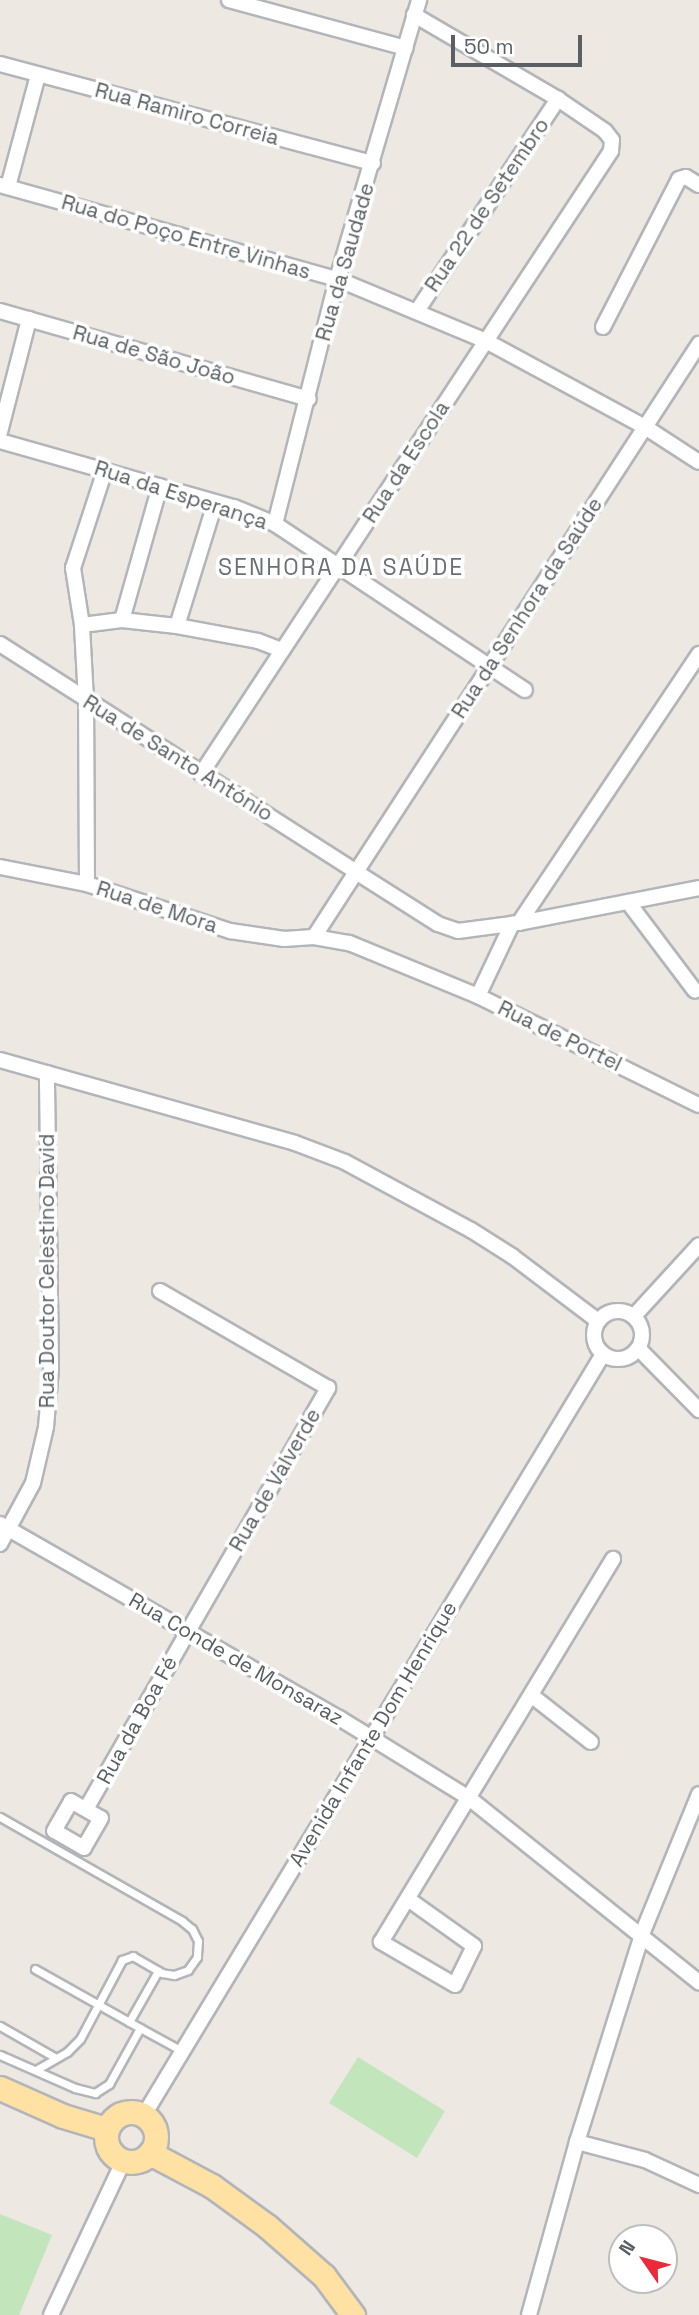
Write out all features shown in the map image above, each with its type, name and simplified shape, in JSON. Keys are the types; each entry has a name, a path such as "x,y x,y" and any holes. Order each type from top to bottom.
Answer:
{"main road":[{"path":"0,2088 63,2116 106,2129"},
{"path":"135,2112 144,2115 155,2129 155,2146 138,2161 123,2162 110,2152 105,2137 106,2129 118,2115 135,2112"},
{"path":"150,2153 212,2186 267,2226 324,2276 353,2315"}],"street":[{"path":"229,0 405,48"},
{"name":"Rua da Saudade","path":"275,524 309,399 337,279 419,0"},
{"path":"414,15 558,99"},
{"name":"Rua Ramiro Correia","path":"0,64 373,163"},
{"path":"4,186 38,75"},
{"name":"Rua da Escola","path":"201,774 611,151 612,140 605,131 558,99"},
{"name":"Rua 22 de Setembro","path":"417,311 558,99"},
{"path":"603,327 679,179 693,181"},
{"name":"Rua do Poço Entre Vinhas","path":"4,186 337,279 486,341 645,428 699,462"},
{"name":"Rua de São João","path":"0,311 309,399"},
{"path":"0,432 29,319"},
{"name":"Rua da Senhora da Saúde","path":"314,937 699,344"},
{"name":"Rua da Esperança","path":"0,441 160,486 275,524 524,690"},
{"path":"87,884 86,700 82,625 73,568 105,470"},
{"path":"122,620 160,486"},
{"path":"177,626 215,503"},
{"path":"82,625 122,620 177,626 258,641 282,650"},
{"name":"Rua de Santo António","path":"0,644 446,929 458,931 515,924 699,888"},
{"path":"478,996 515,924 699,654"},
{"name":"Rua de Mora","path":"0,867 87,884 230,931 284,939 314,937 349,943 419,970"},
{"path":"628,902 695,991"},
{"name":"Rua de Portel","path":"419,970 478,996 699,1105"},
{"path":"0,1060 295,1143 345,1162 471,1230 512,1256 598,1321"},
{"name":"Rua Doutor Celestino David","path":"0,1544 5,1526 33,1483 46,1427 51,1369 47,1073"},
{"path":"634,1316 699,1245"},
{"name":"Rua de Valverde","path":"160,1291 328,1388 188,1630"},
{"path":"615,1311 634,1316 642,1332 639,1349 633,1355 618,1360 603,1354 594,1335 598,1321 615,1311"},
{"path":"639,1349 699,1410"},
{"name":"Avenida Infante Dom Henrique","path":"144,2115 603,1354"},
{"name":"Rua Conde de Monsaraz","path":"5,1526 371,1737 469,1798 699,1982"},
{"path":"408,1899 474,1946 454,1985 380,1942 613,1559"},
{"name":"Rua da Boa Fé","path":"86,1809 188,1630"},
{"path":"531,1695 592,1742"},
{"path":"529,2315 577,2142 642,1934 699,1794"},
{"path":"577,2142 645,2160 699,2185"},
{"path":"51,2315 123,2162"}],"lane":[{"path":"0,1817 192,1929 198,1941 197,1957 188,1970 174,1975 158,1971 133,1956 127,1956 79,2039 56,2059 36,2070"},
{"path":"35,1969 181,2051"},
{"path":"129,2022 158,1971"},
{"path":"0,2026 56,2059"},
{"path":"0,2055 75,2088 95,2093 109,2084 140,2028"}],"green space":[{"path":"358,2057 445,2111 417,2158 329,2103"},
{"path":"0,2214 52,2235 19,2315 0,2315"}],"district":[{"name":"SENHORA DA SAÚDE","path":"341,567"}]}
